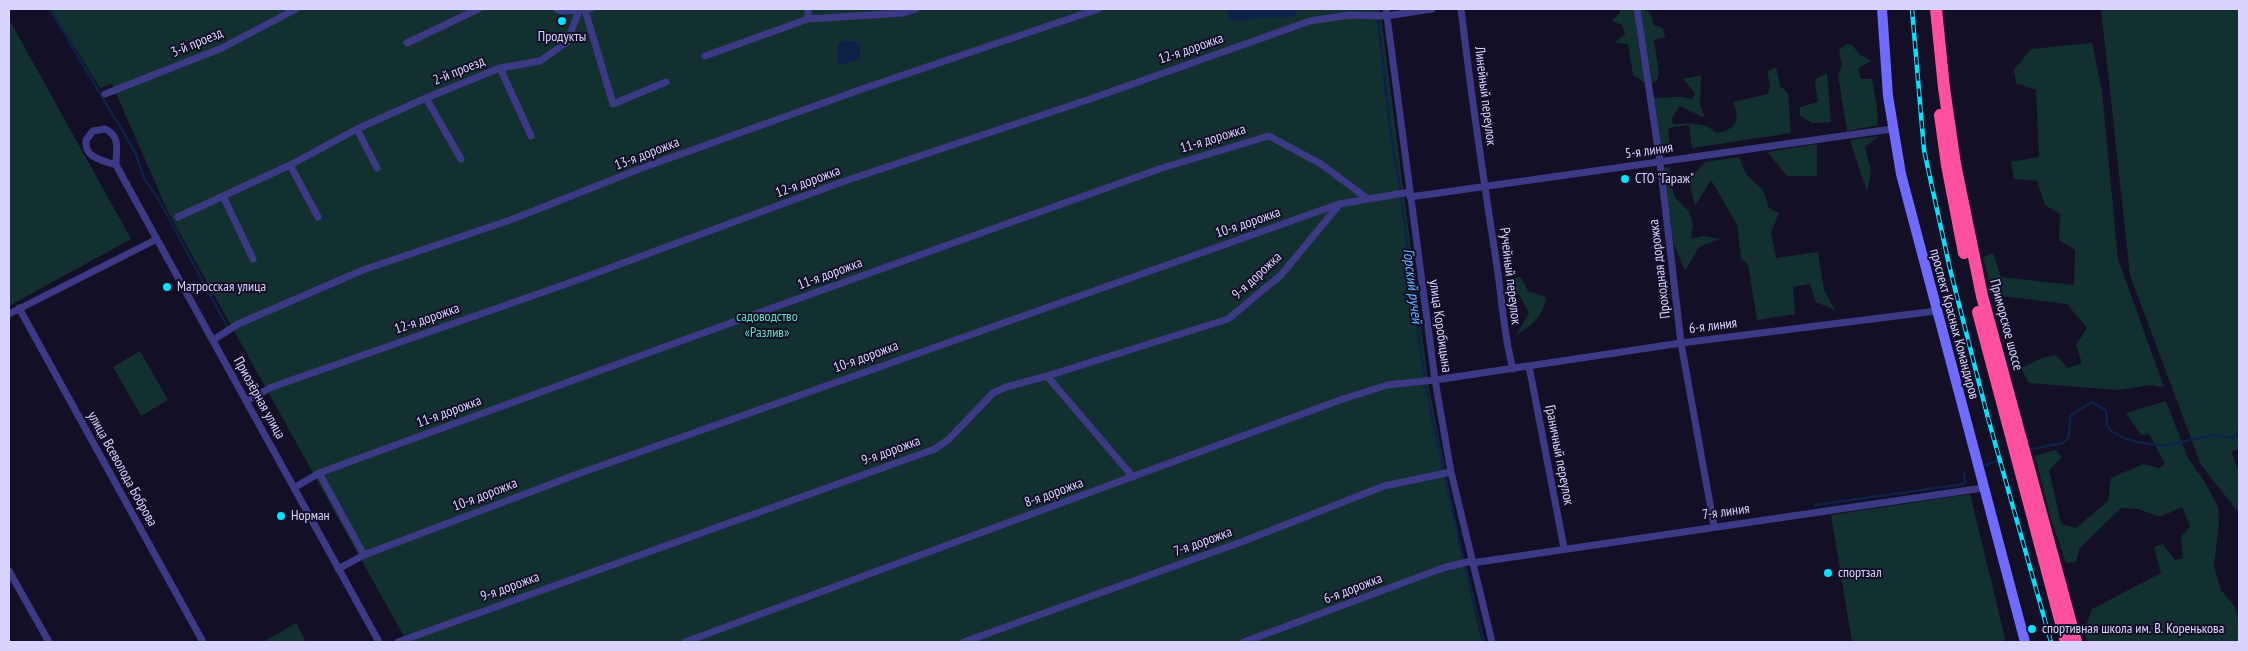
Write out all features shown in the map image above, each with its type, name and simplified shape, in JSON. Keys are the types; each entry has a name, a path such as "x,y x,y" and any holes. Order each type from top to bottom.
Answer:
{"highway":[{"name":"Приморское шоссе","path":"1927,9 1947,165 1966,260 1997,387 2066,642"},
{"name":"Приморское шоссе","path":"1936,9 1944,88 1956,164 1982,296 2076,642"}],"street":[{"name":"3-й проезд","path":"105,94 222,48 296,9"},
{"path":"407,44 478,9"},
{"path":"557,9 562,12 584,10 613,104 666,82"},
{"path":"808,9 808,19"},
{"path":"704,56 808,19 903,13 916,9"},
{"name":"13-я дорожка","path":"213,340 235,326 363,270 514,219 642,168 864,88 1098,9"},
{"name":"12-я дорожка","path":"246,401 272,387 569,283 839,183 1096,97 1310,22 1367,11 1386,12 1432,9"},
{"name":"Линейный переулок","path":"1461,9 1485,187"},
{"name":"Проходная дорожка","path":"1637,9 1660,162 1681,343 1714,526"},
{"name":"проспект Красных Командиров","path":"1882,9 1892,129 1901,174 2025,642"},
{"name":"2-й проезд","path":"178,217 290,165 357,129 426,98 500,68 540,61 567,42 584,10"},
{"name":"улица Коробицына","path":"1386,12 1435,380 1451,472 1492,642"},
{"name":"2-й проезд","path":"500,68 530,136"},
{"name":"2-й проезд","path":"426,98 461,159"},
{"path":"105,128 115,135 117,140 116,165 92,157 88,152 86,140 93,131 105,128"},
{"path":"357,129 377,168"},
{"name":"5-я линия","path":"1410,195 1485,187 1892,129"},
{"name":"11-я дорожка","path":"294,488 319,473 700,334 1162,168 1269,136 1321,164 1368,198"},
{"name":"Приозёрная улица","path":"116,165 379,642"},
{"path":"290,165 318,217"},
{"name":"Ручейный переулок","path":"1485,187 1505,340 1513,368"},
{"name":"10-я дорожка","path":"338,569 364,555 575,475 1339,204 1368,198 1410,195"},
{"path":"223,196 253,259"},
{"name":"9-я дорожка","path":"398,642 409,640 935,448 948,440 994,393 1006,387 1048,376 1228,319 1280,275 1339,204"},
{"path":"9,314 157,239"},
{"name":"улица Всеволода Боброва","path":"19,308 203,642"},
{"name":"6-я линия","path":"1435,380 1681,343 1936,311"},
{"name":"Граничный переулок","path":"1529,366 1564,548"},
{"path":"1048,376 1133,477"},
{"name":"8-я дорожка","path":"685,642 1340,400 1387,385 1435,380"},
{"name":"7-я дорожка","path":"964,642 1244,541 1384,486 1451,472"},
{"path":"319,473 364,555"},
{"name":"7-я линия","path":"1472,562 1983,488"},
{"name":"6-я дорожка","path":"1244,642 1444,568 1472,562"},
{"path":"9,571 49,642"}],"green space":[{"name":"садоводство «Разлив»","path":"51,9 1380,9 1429,388 1464,565 1482,642 407,642 168,212 112,84 100,88"},
{"path":"1620,9 1633,9 1645,83 1633,75 1628,44 1614,43 1625,34 1622,25 1612,21 1620,13"},
{"path":"1639,9 1648,11 1654,25 1663,28 1665,37 1654,40 1659,74 1656,82 1651,83"},
{"path":"2101,9 2239,9 2239,449 2231,452 2239,471 2239,513 2201,465 2130,275"},
{"path":"9,19 131,239 9,306"},
{"path":"2092,43 2102,91 2118,259 2164,387 2150,385 2118,390 2029,383 2021,368 2042,358 2056,355 2068,368 2082,363 2076,345 2087,328 2067,304 1993,295 1983,257 1993,253 2001,277 2074,285 2075,250 2059,240 2060,214 2045,205 2037,181 2014,179 2011,162 2039,157 2036,90 2016,83 2014,70 2031,49"},
{"path":"1846,44 1852,45 1860,55 1872,61 1858,68 1861,79 1872,79 1878,125 1847,131 1838,75 1842,65 1839,50"},
{"path":"1776,67 1780,86 1788,93 1791,133 1692,148 1689,125 1668,128 1670,148 1660,148 1653,97 1692,99 1695,93 1683,79 1701,75 1700,104 1705,118 1680,106 1672,118 1673,124 1696,124 1712,129 1717,133 1723,132 1735,123 1737,114 1733,102 1768,94 1770,86 1767,71"},
{"path":"1827,73 1831,122 1813,123 1800,116 1800,107 1818,102 1815,82 1817,78"},
{"path":"1879,136 1865,147 1871,171 1867,192 1850,140"},
{"path":"1817,144 1817,176 1787,176 1767,152"},
{"path":"1739,157 1746,174 1763,190 1769,208 1779,213 1771,232 1776,258 1818,252 1824,290 1835,310 1816,302 1810,284 1793,287 1795,314 1757,320 1748,264 1741,259 1737,225 1711,180 1695,206 1689,180 1705,162"},
{"path":"1670,167 1669,179 1675,197 1688,210 1693,224 1691,239 1703,236 1720,239 1699,247 1685,271 1673,242 1664,168"},
{"path":"1521,277 1528,291 1546,297 1540,315 1527,328 1516,335 1529,313 1510,278"},
{"path":"140,351 168,400 141,416 113,367"},
{"path":"2166,401 2188,458 2206,484 2218,507 2219,524 2214,567 2221,590 2235,607 2239,622 2239,642 2088,642 2084,632 2092,609 2161,573 2154,547 2163,544 2175,560 2183,558 2181,537 2190,526 2182,507 2160,517 2138,509 2121,508 2079,549 2076,562 2066,563 2050,516 2035,456 2055,450 2062,457 2049,470 2061,524 2076,528 2108,501 2111,478 2143,464 2160,468 2165,464 2149,434 2141,435 2126,413"},
{"path":"1970,494 2006,642 1852,642 1831,515"},
{"path":"296,623 306,642 263,642"}],"water":[{"path":"1227,9 1297,9 1296,16 1239,21 1230,20"},
{"path":"843,41 856,41 860,45 860,59 839,65 837,62 838,44"}],"waterway":[{"path":"50,9 135,152 144,178 159,200 228,328"},
{"name":"Горский ручей","path":"1378,18 1390,128 1400,190"},
{"name":"Горский ручей","path":"1401,197 1424,375"},
{"name":"Горский ручей","path":"1425,383 1443,469"},
{"path":"2032,449 2063,443 2069,438 2070,416 2092,402 2106,411 2107,425 2111,431 2126,439 2138,442 2163,446 2213,435 2233,438 2239,432"},
{"path":"1986,465 1997,461"},
{"path":"1815,505 1958,485 1965,483 1964,472"},
{"name":"Горский ручей","path":"1445,476 1463,558"},
{"name":"Горский ручей","path":"1466,567 1484,642"}],"railway":[{"path":"1912,9 1924,150 1950,269 1988,418 2051,642"}],"place":[{"name":"Продукты","path":"562,21"},
{"name":"СТО \"Гараж\"","path":"1625,179"},
{"name":"Матросская улица","path":"167,287"},
{"name":"Норман","path":"281,516"},
{"name":"спортзал","path":"1828,573"},
{"name":"спортивная школа им. В. Коренькова","path":"2032,629"}]}
